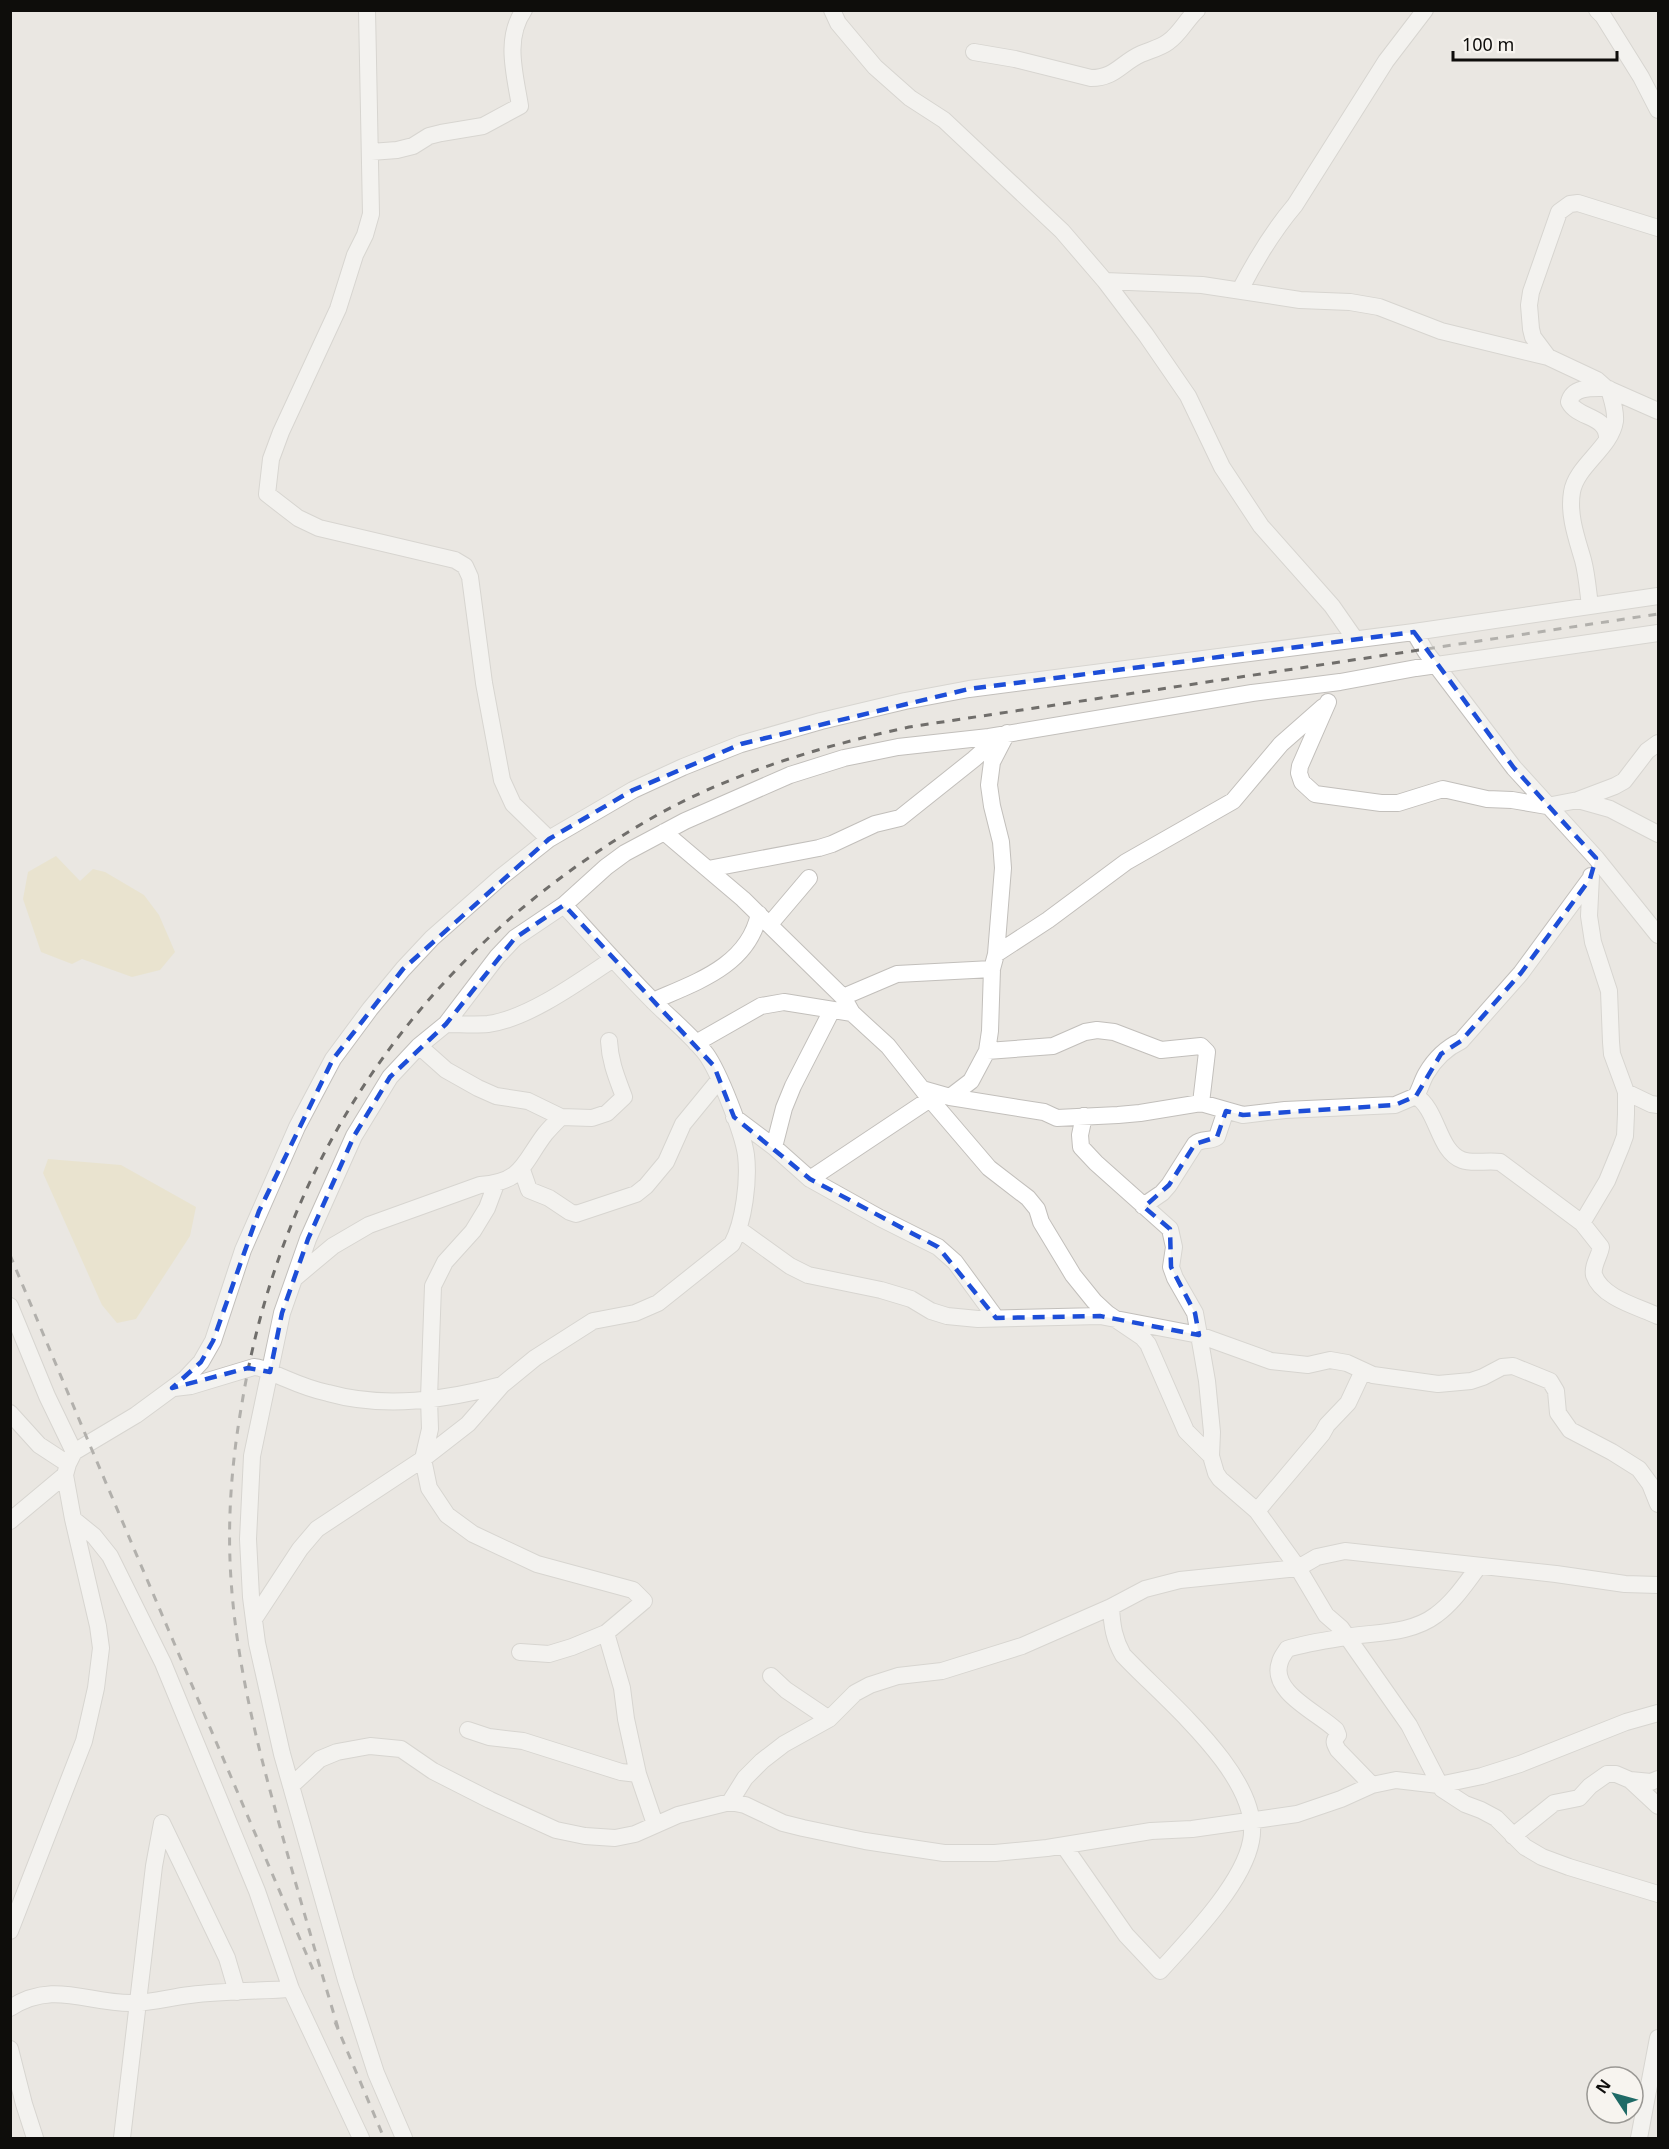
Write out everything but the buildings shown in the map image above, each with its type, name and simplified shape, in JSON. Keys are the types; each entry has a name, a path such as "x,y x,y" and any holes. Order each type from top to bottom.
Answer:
{"street":[{"path":"367,10 372,214 355,255 338,309 280,432 271,459 267,494 298,518 319,528 454,560 465,566 470,577 484,683 502,780 513,804 549,839"},
{"path":"371,152 397,150 413,146 435,134 483,126 520,106 513,58 513,36 517,21 524,10"},
{"path":"832,10 838,23 875,67 910,98 944,120 1062,231 1105,282 1188,396 1222,467 1261,526 1332,606 1355,639"},
{"path":"974,52 1015,58 1091,78 1101,78 1113,74 1142,53 1168,42 1197,10"},
{"path":"1240,290 1257,257 1278,225 1295,205 1373,81 1425,10"},
{"path":"1597,10 1641,77 1659,110"},
{"path":"1548,357 1533,337 1529,305 1535,280 1559,212 1570,204 1578,203 1659,228"},
{"path":"1105,282 1202,285 1300,300 1350,302 1379,307 1441,332 1548,357 1597,380 1608,389 1652,408"},
{"path":"1608,389 1615,414 1610,434"},
{"path":"1608,389 1578,390 1572,394 1569,402 1578,412 1600,422 1610,434"},
{"path":"1590,606 1583,561 1574,525 1571,495 1573,484 1602,448 1610,434 1629,415 1652,408"},
{"path":"10,1521 69,1464 185,1379 201,1362 213,1341 243,1250 297,1127 333,1059 396,977 432,938 501,877 549,839 633,790 741,744 821,721 905,701 969,689 1414,632 1659,596"},
{"path":"1414,632 1426,652 1515,768 1596,858 1659,934"},
{"path":"404,2139 376,2073 349,1990 291,1786 262,1664 254,1619 248,1539 252,1456 282,1313 308,1239 354,1136 390,1077 419,1046 446,1024 497,957 515,938 564,905 606,867 625,853 664,832 728,801 790,775 844,758 898,747 1004,734 1252,693 1340,682 1437,665 1659,633"},
{"path":"1340,682 1328,702 1300,766 1299,773 1302,782 1315,794 1381,803 1398,803 1443,789 1487,799 1512,800 1547,806 1578,800 1624,781 1647,751 1659,743"},
{"path":"843,996 897,974 994,961 1126,862 1233,801 1281,744 1328,702"},
{"path":"708,869 819,848 875,824 900,818 1004,734"},
{"path":"950,1097 971,1081 987,1051 990,1031 994,961 1004,868 989,786 992,762 1004,734"},
{"path":"1578,800 1610,810 1659,834"},
{"path":"664,832 764,919 843,996 852,1013 888,1046 989,1168 1028,1198 1072,1275 1094,1301 1148,1344 1186,1431 1211,1456"},
{"path":"1582,1223 1606,1181 1625,1136 1626,1092 1612,1054 1609,991 1593,942 1589,916 1590,879 1596,858"},
{"path":"653,1001 722,968 750,940 764,919 808,878"},
{"path":"810,1179 926,1094 1044,1112 1057,1118 1140,1113 1201,1103 1243,1115 1285,1110 1395,1105 1416,1096 1426,1073 1441,1054 1469,1033 1521,972 1590,879"},
{"path":"254,1619 300,1549 317,1529 423,1459 468,1424 502,1385 535,1358 593,1321 635,1313 658,1303 732,1244 740,1230 746,1154 720,1080 709,1059 564,905"},
{"path":"446,1024 490,1024 529,1011 570,988 613,959"},
{"path":"696,1043 761,1006 784,1002 852,1013"},
{"path":"774,1147 784,1108 793,1086 831,1011"},
{"path":"987,1051 1053,1046 1084,1032 1097,1030 1114,1032 1161,1050 1201,1046 1207,1052 1201,1103"},
{"path":"419,1046 446,1070 496,1096 528,1101 561,1117 592,1118 607,1113 624,1097 610,1057 609,1041"},
{"path":"522,1170 529,1190 549,1198 576,1214 636,1194 657,1175 671,1152 682,1124 720,1080"},
{"path":"1626,1092 1651,1104 1659,1105"},
{"path":"1416,1096 1427,1106 1452,1153 1461,1160 1500,1162 1582,1223 1602,1247 1594,1268 1594,1275 1603,1287 1612,1295 1659,1316"},
{"path":"1143,1206 1162,1193 1169,1185 1195,1144 1200,1140 1213,1140 1217,1137 1226,1110"},
{"path":"1084,1116 1080,1135 1081,1147 1170,1229 1174,1247 1171,1266 1175,1278 1195,1313 1207,1381 1212,1432 1211,1456 1216,1473 1257,1511 1298,1568 1326,1615 1341,1628 1409,1725 1439,1785 1456,1798 1496,1818 1525,1847 1542,1857 1659,1894"},
{"path":"295,1278 333,1246 369,1225 480,1185 496,1184 522,1170 545,1134 561,1117"},
{"path":"734,1117 774,1147 810,1179 938,1247 955,1262 996,1318"},
{"path":"496,1184 487,1208 473,1232 445,1262 433,1286 430,1429 423,1459 429,1488 447,1515 473,1534 537,1564 633,1590 644,1601 606,1633 572,1647 549,1654 520,1652"},
{"path":"740,1230 790,1266 808,1275 881,1290 910,1299 931,1311 947,1316 996,1318 1100,1316 1199,1335 1271,1361 1308,1365 1330,1360 1347,1363 1373,1375 1438,1384 1471,1381 1508,1366 1523,1369 1554,1386 1558,1413 1570,1430 1639,1469 1650,1484 1659,1504"},
{"path":"10,1306 47,1396 69,1464 73,1519 101,1648 96,1688 84,1741 10,1930"},
{"path":"172,1388 191,1386 248,1368 263,1368 329,1394 387,1402 466,1395 502,1385"},
{"path":"1257,1511 1347,1403 1363,1371"},
{"path":"10,1413 39,1445 69,1464"},
{"path":"73,1519 94,1536 110,1556 163,1663 257,1892 291,1989 361,2139"},
{"path":"730,1802 745,1779 762,1761 784,1744 829,1719 855,1694 870,1685 898,1676 942,1671 1022,1646 1111,1607 1145,1589 1180,1580 1298,1568 1317,1557 1345,1551 1556,1574 1625,1584 1659,1585"},
{"path":"1372,1785 1334,1744 1338,1735 1336,1730 1287,1692 1279,1677 1279,1663 1287,1649 1386,1632 1424,1622 1447,1606 1479,1566"},
{"path":"1064,1845 1126,1935 1160,1971 1214,1909 1238,1873 1251,1842 1253,1821 1250,1808 1236,1777 1224,1760 1123,1655 1112,1629 1111,1607"},
{"path":"606,1633 622,1688 638,1774 655,1824"},
{"path":"771,1676 786,1690 829,1719"},
{"path":"291,1786 320,1759 337,1752 370,1746 401,1749 434,1771 556,1830 585,1836 615,1838 635,1834 655,1824 701,1808 730,1802 745,1805 803,1828 865,1841 934,1852 995,1853 1151,1831 1192,1829 1297,1814 1341,1799 1372,1785 1396,1780 1439,1785 1482,1776 1521,1764 1626,1722 1659,1713"},
{"path":"468,1730 489,1737 523,1741 599,1766 638,1774"},
{"path":"1513,1836 1554,1803 1580,1798 1590,1786 1607,1774 1616,1774 1630,1780 1651,1782 1659,1779"},
{"path":"1630,1780 1659,1806"},
{"path":"122,2139 154,1866 162,1823 227,1958 237,1992"},
{"path":"10,2008 25,1999 57,1993 79,1995 111,2003 190,1995 291,1989"},
{"path":"1639,2139 1659,2038"},
{"path":"11,2054 35,2139"}],"highlighted area":[{"path":"1414,632 1514,768 1596,858 1590,879 1521,973 1461,1041 1441,1054 1416,1096 1395,1105 1243,1115 1226,1111 1217,1137 1195,1144 1169,1185 1144,1207 1170,1229 1171,1267 1195,1313 1199,1335 1100,1316 996,1318 938,1247 810,1179 734,1117 714,1066 564,905 515,938 446,1024 390,1077 354,1136 308,1239 282,1313 270,1372 248,1368 172,1388 201,1362 213,1341 259,1211 333,1059 403,969 549,839 633,790 741,744 969,689"}],"sand":[{"path":"56,856 80,881 93,869 105,872 144,895 159,915 175,952 160,970 132,977 82,959 72,964 41,952 23,899 28,872"},
{"path":"48,1159 121,1165 196,1207 190,1236 136,1319 117,1323 102,1305 43,1173"}],"railway":[{"path":"338,2028 258,1745 239,1653 230,1560 234,1461 242,1403 263,1309 293,1220 333,1137 382,1060 439,988 504,923 578,865 659,814 689,799 750,773 813,752 909,727 1658,614"},
{"path":"10,1255 314,1972"},
{"path":"335,2022 384,2138"}]}
